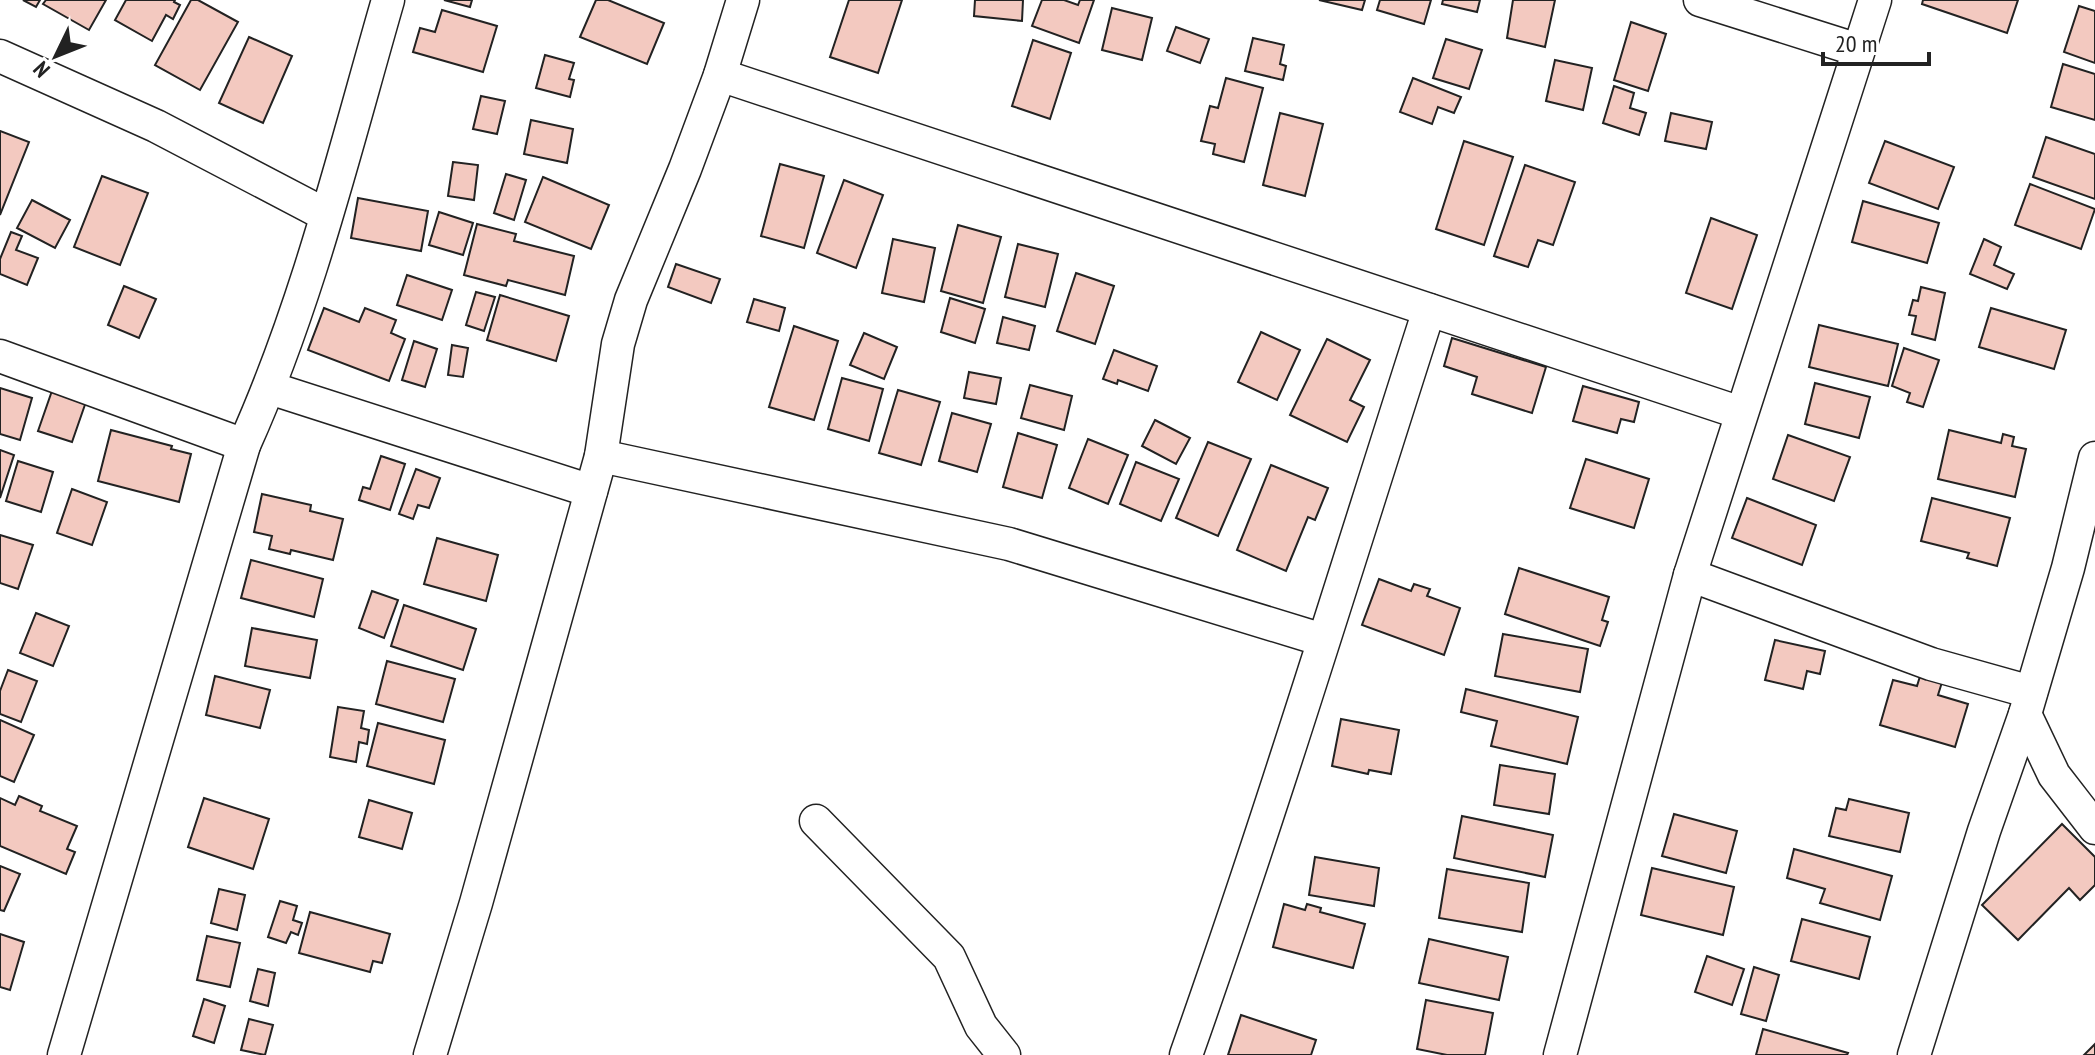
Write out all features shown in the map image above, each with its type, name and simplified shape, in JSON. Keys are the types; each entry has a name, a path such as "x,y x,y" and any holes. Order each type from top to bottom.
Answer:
{"street":[{"path":"64,1055 244,445 270,388 326,215 388,0"},
{"path":"430,1055 476,903 601,456 618,344 631,300 685,169 720,75 743,0"},
{"path":"1700,0 1858,50"},
{"path":"1560,1055 1690,575 1875,0"},
{"path":"0,56 156,126 326,215"},
{"path":"720,75 1741,413"},
{"path":"1186,1055 1274,802 1429,310"},
{"path":"0,356 244,445"},
{"path":"270,388 591,491"},
{"path":"601,456 1009,544 1323,640"},
{"path":"1914,1055 1984,831 2028,703 2068,568 2095,458"},
{"path":"1690,575 2028,703 2054,775 2095,828"},
{"path":"816,821 949,957 981,1026 1004,1055"}],"building":[{"path":"23,0 40,0 36,7"},
{"path":"46,0 106,0 89,30 43,4"},
{"path":"126,0 175,0 180,5 173,19 166,15 152,41 115,20"},
{"path":"191,0 198,0 238,22 200,90 155,65"},
{"path":"444,0 472,0 470,7"},
{"path":"596,0 608,0 664,23 647,64 580,37"},
{"path":"849,0 902,0 878,73 830,57"},
{"path":"975,0 1023,0 1022,21 974,16"},
{"path":"1042,0 1064,0 1078,5 1080,0 1094,0 1079,43 1032,26"},
{"path":"1319,0 1365,0 1362,10"},
{"path":"1380,0 1431,0 1424,24 1377,10"},
{"path":"1443,0 1480,0 1477,12 1442,4"},
{"path":"1513,0 1555,0 1545,47 1507,38"},
{"path":"1923,0 2018,0 2007,33 1922,4"},
{"path":"2079,6 2095,11 2095,63 2064,52"},
{"path":"1112,8 1152,18 1142,60 1102,50"},
{"path":"442,10 497,26 483,72 413,52 420,28 435,32"},
{"path":"1631,22 1666,34 1648,91 1614,80"},
{"path":"1176,27 1209,39 1200,63 1167,51"},
{"path":"249,37 292,56 263,123 219,103"},
{"path":"1253,38 1284,45 1280,64 1286,66 1283,80 1245,71"},
{"path":"1446,39 1482,50 1469,89 1433,78"},
{"path":"1033,40 1071,53 1050,119 1012,106"},
{"path":"545,55 574,63 569,79 574,80 570,97 536,88"},
{"path":"1555,60 1592,68 1583,110 1546,101"},
{"path":"2063,64 2095,74 2095,120 2051,107"},
{"path":"1226,78 1263,88 1244,162 1213,154 1215,144 1201,141 1210,106 1218,108"},
{"path":"1413,78 1461,97 1454,113 1438,107 1432,124 1400,112"},
{"path":"1614,86 1634,93 1630,108 1646,113 1639,135 1603,123"},
{"path":"481,96 505,101 497,134 473,129"},
{"path":"1280,113 1323,124 1305,196 1263,185"},
{"path":"1671,113 1712,122 1706,149 1665,141"},
{"path":"531,120 573,129 567,163 524,154"},
{"path":"0,131 29,142 0,215"},
{"path":"2046,137 2095,154 2095,199 2033,177"},
{"path":"1464,141 1513,157 1484,245 1436,229"},
{"path":"1885,141 1954,167 1938,209 1869,183"},
{"path":"453,162 478,165 474,200 448,196"},
{"path":"780,164 824,176 804,248 761,236"},
{"path":"1525,165 1575,182 1553,245 1538,240 1528,267 1494,256"},
{"path":"506,174 526,180 514,220 494,213"},
{"path":"102,176 148,193 120,265 74,247"},
{"path":"543,177 609,205 591,249 525,222"},
{"path":"844,180 883,195 856,268 817,253"},
{"path":"2030,184 2095,209 2081,249 2015,225"},
{"path":"358,198 428,211 421,251 351,238"},
{"path":"32,200 70,220 55,248 17,228"},
{"path":"1863,201 1939,223 1927,263 1852,242"},
{"path":"439,212 473,223 463,255 429,245"},
{"path":"1711,218 1757,235 1732,309 1686,293"},
{"path":"477,224 516,234 514,241 574,256 565,295 508,280 506,286 464,275"},
{"path":"958,225 1001,237 983,303 941,291"},
{"path":"11,232 22,236 16,250 38,258 27,285 0,274 0,259"},
{"path":"893,239 935,248 924,302 882,293"},
{"path":"1984,239 2001,247 1994,265 2014,274 2007,289 1970,274"},
{"path":"1018,244 1058,254 1045,307 1005,297"},
{"path":"676,264 720,279 711,303 668,287"},
{"path":"1076,273 1114,286 1095,344 1057,331"},
{"path":"407,275 452,290 442,320 397,305"},
{"path":"124,286 156,299 139,338 108,325"},
{"path":"1921,287 1945,293 1935,340 1912,334 1916,316 1909,315 1913,300 1918,301"},
{"path":"476,292 495,297 484,331 466,325"},
{"path":"500,295 569,316 556,361 487,340"},
{"path":"950,298 985,309 975,343 941,332"},
{"path":"754,299 785,308 779,331 747,322"},
{"path":"324,308 359,322 365,308 396,320 391,333 405,339 389,381 308,350"},
{"path":"1991,308 2066,330 2054,369 1979,347"},
{"path":"1003,317 1035,326 1029,350 997,343"},
{"path":"1819,325 1898,344 1888,386 1809,367"},
{"path":"794,326 838,341 814,420 769,407"},
{"path":"1261,332 1300,350 1277,400 1238,382"},
{"path":"864,333 897,347 884,379 850,365"},
{"path":"1452,338 1546,367 1532,413 1472,394 1477,377 1444,366"},
{"path":"1327,339 1370,360 1350,400 1364,407 1347,442 1290,415"},
{"path":"414,341 437,349 425,387 402,380"},
{"path":"452,345 468,348 463,377 448,375"},
{"path":"1904,348 1939,360 1923,407 1907,402 1910,393 1892,386"},
{"path":"1114,350 1157,366 1148,391 1118,380 1117,384 1103,379"},
{"path":"969,372 1001,378 996,404 964,398"},
{"path":"842,378 883,389 869,441 828,429"},
{"path":"1815,383 1870,397 1859,438 1805,424"},
{"path":"54,385 88,396 72,442 38,431"},
{"path":"1030,385 1072,396 1064,430 1021,418"},
{"path":"1583,386 1639,402 1634,422 1621,419 1617,433 1573,421"},
{"path":"0,388 32,398 20,440 0,434"},
{"path":"898,390 940,402 921,465 879,453"},
{"path":"952,413 991,424 977,472 939,461"},
{"path":"1155,420 1190,438 1176,464 1142,446"},
{"path":"111,430 191,454 179,502 98,481"},
{"path":"1949,430 2001,443 2003,434 2014,437 2012,446 2026,449 2015,497 1938,479"},
{"path":"1018,433 1057,445 1042,498 1003,487"},
{"path":"1788,435 1850,457 1834,501 1773,479"},
{"path":"1088,439 1128,455 1108,504 1069,488"},
{"path":"1208,442 1251,459 1218,536 1176,518"},
{"path":"0,450 14,455 0,498"},
{"path":"381,456 405,464 390,510 359,500 363,487 370,489"},
{"path":"1586,459 1649,479 1634,528 1570,508"},
{"path":"18,461 53,472 41,512 6,501"},
{"path":"1136,462 1179,479 1161,521 1120,504"},
{"path":"1271,465 1328,488 1315,520 1308,517 1286,571 1237,550"},
{"path":"416,469 440,478 429,508 418,505 413,519 399,514"},
{"path":"72,489 107,502 92,545 57,533"},
{"path":"262,494 311,505 310,511 343,519 333,560 291,550 290,554 269,549 272,536 254,532"},
{"path":"1747,498 1816,525 1802,565 1732,538"},
{"path":"1932,498 2010,518 1997,566 1967,558 1969,553 1921,541"},
{"path":"0,535 33,545 18,589 0,583"},
{"path":"437,538 498,555 486,601 424,584"},
{"path":"251,560 323,579 314,617 241,598"},
{"path":"1519,568 1609,597 1602,620 1608,622 1600,646 1505,614"},
{"path":"1379,579 1411,591 1414,584 1430,589 1427,596 1460,608 1444,655 1362,625"},
{"path":"372,591 398,600 384,638 359,628"},
{"path":"404,605 476,629 463,670 391,646"},
{"path":"36,613 69,626 53,666 20,653"},
{"path":"252,628 317,640 310,678 245,666"},
{"path":"1503,634 1588,649 1580,692 1495,676"},
{"path":"1775,640 1825,651 1820,674 1807,671 1803,689 1765,680"},
{"path":"387,661 455,679 443,722 376,704"},
{"path":"8,670 37,681 21,722 0,714 0,691"},
{"path":"1921,673 1943,679 1938,695 1968,704 1955,747 1880,725 1893,680 1917,686"},
{"path":"215,676 270,690 260,728 206,715"},
{"path":"1466,689 1578,717 1567,764 1491,746 1497,721 1461,712"},
{"path":"338,707 364,711 361,728 369,730 367,744 359,742 356,762 330,757"},
{"path":"1341,719 1399,730 1391,774 1369,770 1368,774 1332,766"},
{"path":"0,720 34,735 14,782 0,776"},
{"path":"378,723 445,740 434,784 367,766"},
{"path":"1500,765 1555,774 1549,814 1494,805"},
{"path":"19,796 42,806 40,811 77,826 67,849 75,852 66,874 0,846 0,798 15,805"},
{"path":"204,798 269,819 253,869 188,847"},
{"path":"1849,799 1909,813 1900,852 1829,836 1836,808 1846,810"},
{"path":"369,800 412,813 402,849 359,837"},
{"path":"1674,814 1737,831 1726,873 1662,856"},
{"path":"1462,816 1553,835 1545,877 1454,858"},
{"path":"2062,824 2095,857 2095,885 2080,900 2069,888 2018,940 1982,905"},
{"path":"1794,849 1892,876 1880,920 1820,903 1825,889 1787,878"},
{"path":"1315,857 1379,868 1374,906 1309,895"},
{"path":"0,866 20,874 4,911 0,910"},
{"path":"1652,868 1734,887 1723,935 1641,915"},
{"path":"1447,869 1529,883 1522,932 1439,918"},
{"path":"219,889 245,895 237,930 211,923"},
{"path":"280,901 297,906 293,920 302,923 298,935 291,932 286,943 268,937"},
{"path":"1284,904 1305,910 1307,904 1321,908 1320,912 1365,924 1353,968 1273,947"},
{"path":"310,912 390,934 382,963 373,961 370,972 299,953"},
{"path":"1802,919 1870,937 1859,979 1791,961"},
{"path":"0,934 24,942 10,990 0,987"},
{"path":"207,936 240,943 230,987 197,980"},
{"path":"1429,939 1508,957 1499,1000 1419,983"},
{"path":"1707,956 1744,969 1732,1005 1695,992"},
{"path":"1754,967 1779,975 1766,1021 1741,1014"},
{"path":"258,969 275,973 268,1006 250,1001"},
{"path":"204,999 225,1006 214,1043 193,1036"},
{"path":"1426,1000 1493,1013 1485,1055 1447,1055 1417,1049"},
{"path":"1241,1015 1316,1040 1311,1055 1228,1055"},
{"path":"249,1019 273,1025 265,1055 241,1050"},
{"path":"1763,1029 1848,1053 1756,1055"},
{"path":"2095,1044 2095,1055 2084,1055"}]}
